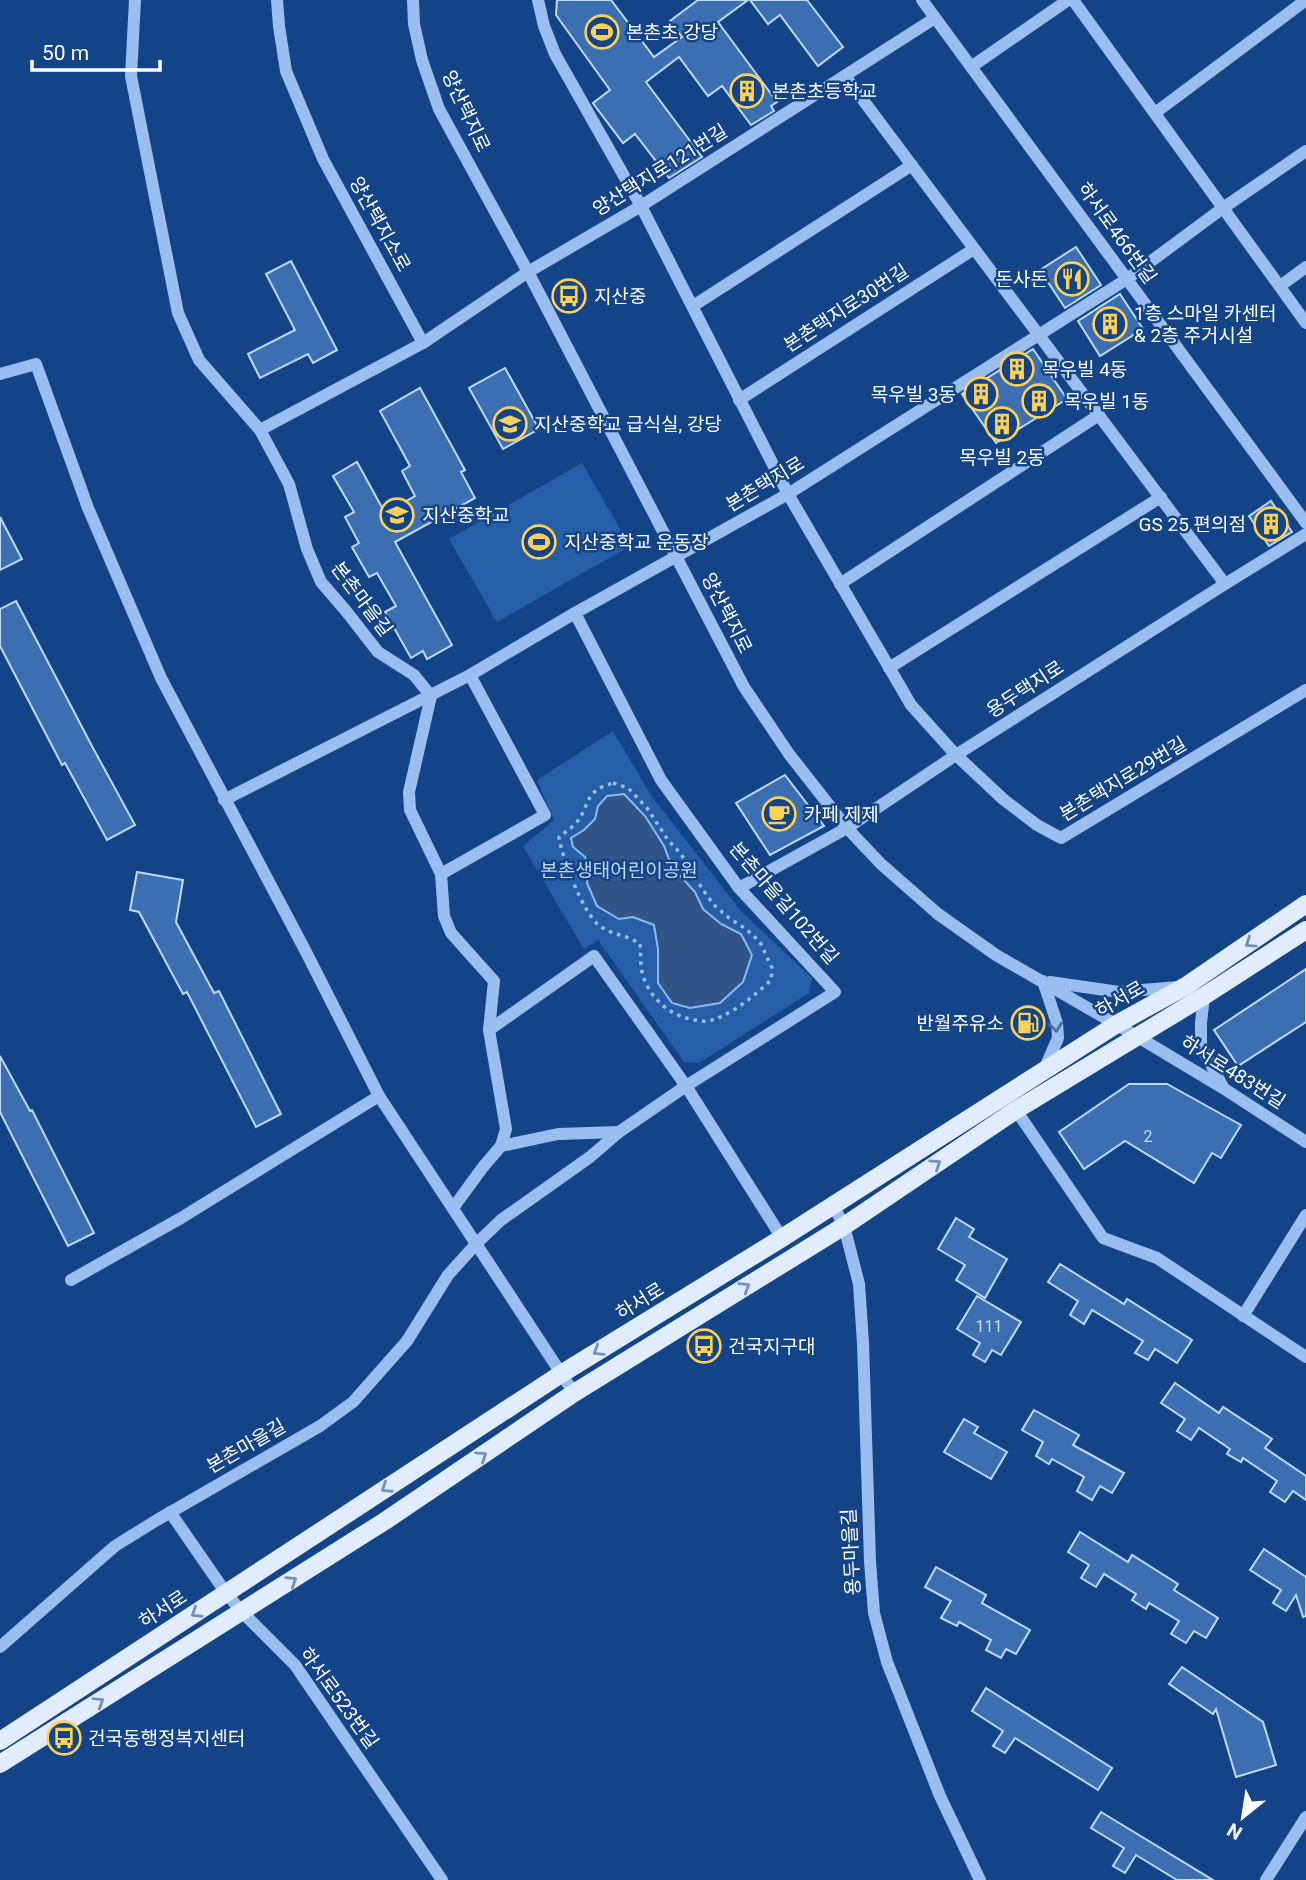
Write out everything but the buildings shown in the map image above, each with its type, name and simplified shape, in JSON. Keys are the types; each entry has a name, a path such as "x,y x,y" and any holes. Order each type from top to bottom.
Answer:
{"main road":[{"name":"하서로","path":"0,1741 561,1374 782,1238 1117,1024 1186,986 1306,904"},
{"path":"0,1765 384,1521 573,1393 844,1226 1016,1110 1138,1037 1306,930"}],"street":[{"name":"본촌마을길","path":"135,0 131,76 178,313 198,360 260,430 289,484 307,549 321,582 378,652 414,675 431,695"},
{"name":"양산택지소로","path":"277,0 286,71 323,159 423,343"},
{"name":"양산택지로","path":"413,0 414,24 422,60 439,109 528,272 744,687 789,754 847,828 881,864 938,914 996,955 1138,1037"},
{"path":"538,0 555,54 641,206 788,494"},
{"name":"하서로466번길","path":"922,0 1306,523"},
{"path":"971,67 1070,0 1306,323"},
{"path":"1154,113 1306,0"},
{"name":"양산택지로121번길","path":"528,272 641,206 935,18"},
{"path":"845,76 1225,584"},
{"name":"본촌택지로","path":"224,800 470,675 788,494 1127,279 1306,151"},
{"path":"693,306 912,165"},
{"name":"본촌택지로30번길","path":"739,400 974,249"},
{"path":"1280,286 1306,267"},
{"path":"260,430 423,343 528,272"},
{"path":"0,374 36,364 88,508 161,678 224,800 305,950 379,1096 573,1393"},
{"path":"840,584 1098,415"},
{"name":"본촌택지로29번길","path":"788,494 911,705 956,755 1003,799 1037,825 1061,838 1306,690"},
{"path":"889,668 1161,498"},
{"name":"용두택지로","path":"739,888 847,828 956,755 1306,534"},
{"name":"본촌마을길102번길","path":"476,1244 501,1220 590,1157 619,1132 686,1086 835,992 739,888 661,780 575,613"},
{"path":"441,874 545,814 470,675"},
{"path":"431,695 409,792 410,810 441,874 444,916 452,933 494,981 489,1030 506,1129 501,1146 482,1167 453,1208"},
{"path":"489,1030 594,956 686,1086 782,1238"},
{"path":"1043,1072 1058,1038 1057,1023 1042,981 1119,992 1186,986"},
{"path":"1204,996 1201,1046 1223,1088"},
{"name":"하서로483번길","path":"1138,1037 1306,1142"},
{"path":"71,1280 181,1218 379,1096"},
{"path":"1016,1110 1103,1238 1157,1258 1306,1357"},
{"path":"501,1146 558,1134 619,1132"},
{"name":"용두마을길","path":"833,1205 844,1226 859,1284 874,1613 887,1662 940,1796 980,1880"},
{"path":"1243,1316 1306,1215"},
{"name":"본촌마을길","path":"0,1647 116,1546 320,1426 353,1402 407,1341 448,1275 476,1244"},
{"name":"하서로523번길","path":"170,1512 226,1593 295,1665 442,1880"},
{"path":"1266,1880 1306,1817"}],"path":[{"path":"613,783 628,788 647,808 714,905 760,942 772,968 771,980 760,990 735,1009 709,1021 691,1019 662,1006 649,988 641,970 640,944 632,938 600,926 592,918 579,895 560,845 559,836 576,823 590,796 601,787 613,783"}],"green space":[{"name":"지산중학교 운동장","path":"582,463 630,546 497,622 449,539"},
{"name":"본촌생태어린이공원","path":"613,731 652,797 742,912 812,978 809,993 699,1063 684,1062 598,940 584,949 523,846 554,820 537,780"}],"shaded area":[{"path":"624,794 645,816 664,846 672,867 695,892 703,909 721,924 741,934 752,955 743,982 720,1003 690,1008 672,1003 658,983 658,949 654,925 633,917 619,919 597,906 587,883 588,867 585,857 573,847 571,838 595,819 598,806 607,796"}],"place":[{"name":"본촌초 강당","path":"602,32"},
{"name":"본촌초등학교","path":"747,91"},
{"name":"돈사돈","path":"1072,279"},
{"name":"지산중","path":"569,296"},
{"name":"1층 스마일 카센터 & 2층 주거시설","path":"1110,324"},
{"name":"목우빌 4동","path":"1017,369"},
{"name":"목우빌 3동","path":"981,394"},
{"name":"목우빌 1동","path":"1039,401"},
{"name":"지산중학교 급식실, 강당","path":"510,424"},
{"name":"목우빌 2동","path":"1002,424"},
{"name":"지산중학교","path":"397,515"},
{"name":"GS 25 편의점","path":"1271,524"},
{"name":"지산중학교 운동장","path":"539,542"},
{"name":"카페 제제","path":"779,814"},
{"name":"반월주유소","path":"1028,1023"},
{"name":"건국지구대","path":"704,1346"},
{"name":"건국동행정복지센터","path":"64,1738"}]}
